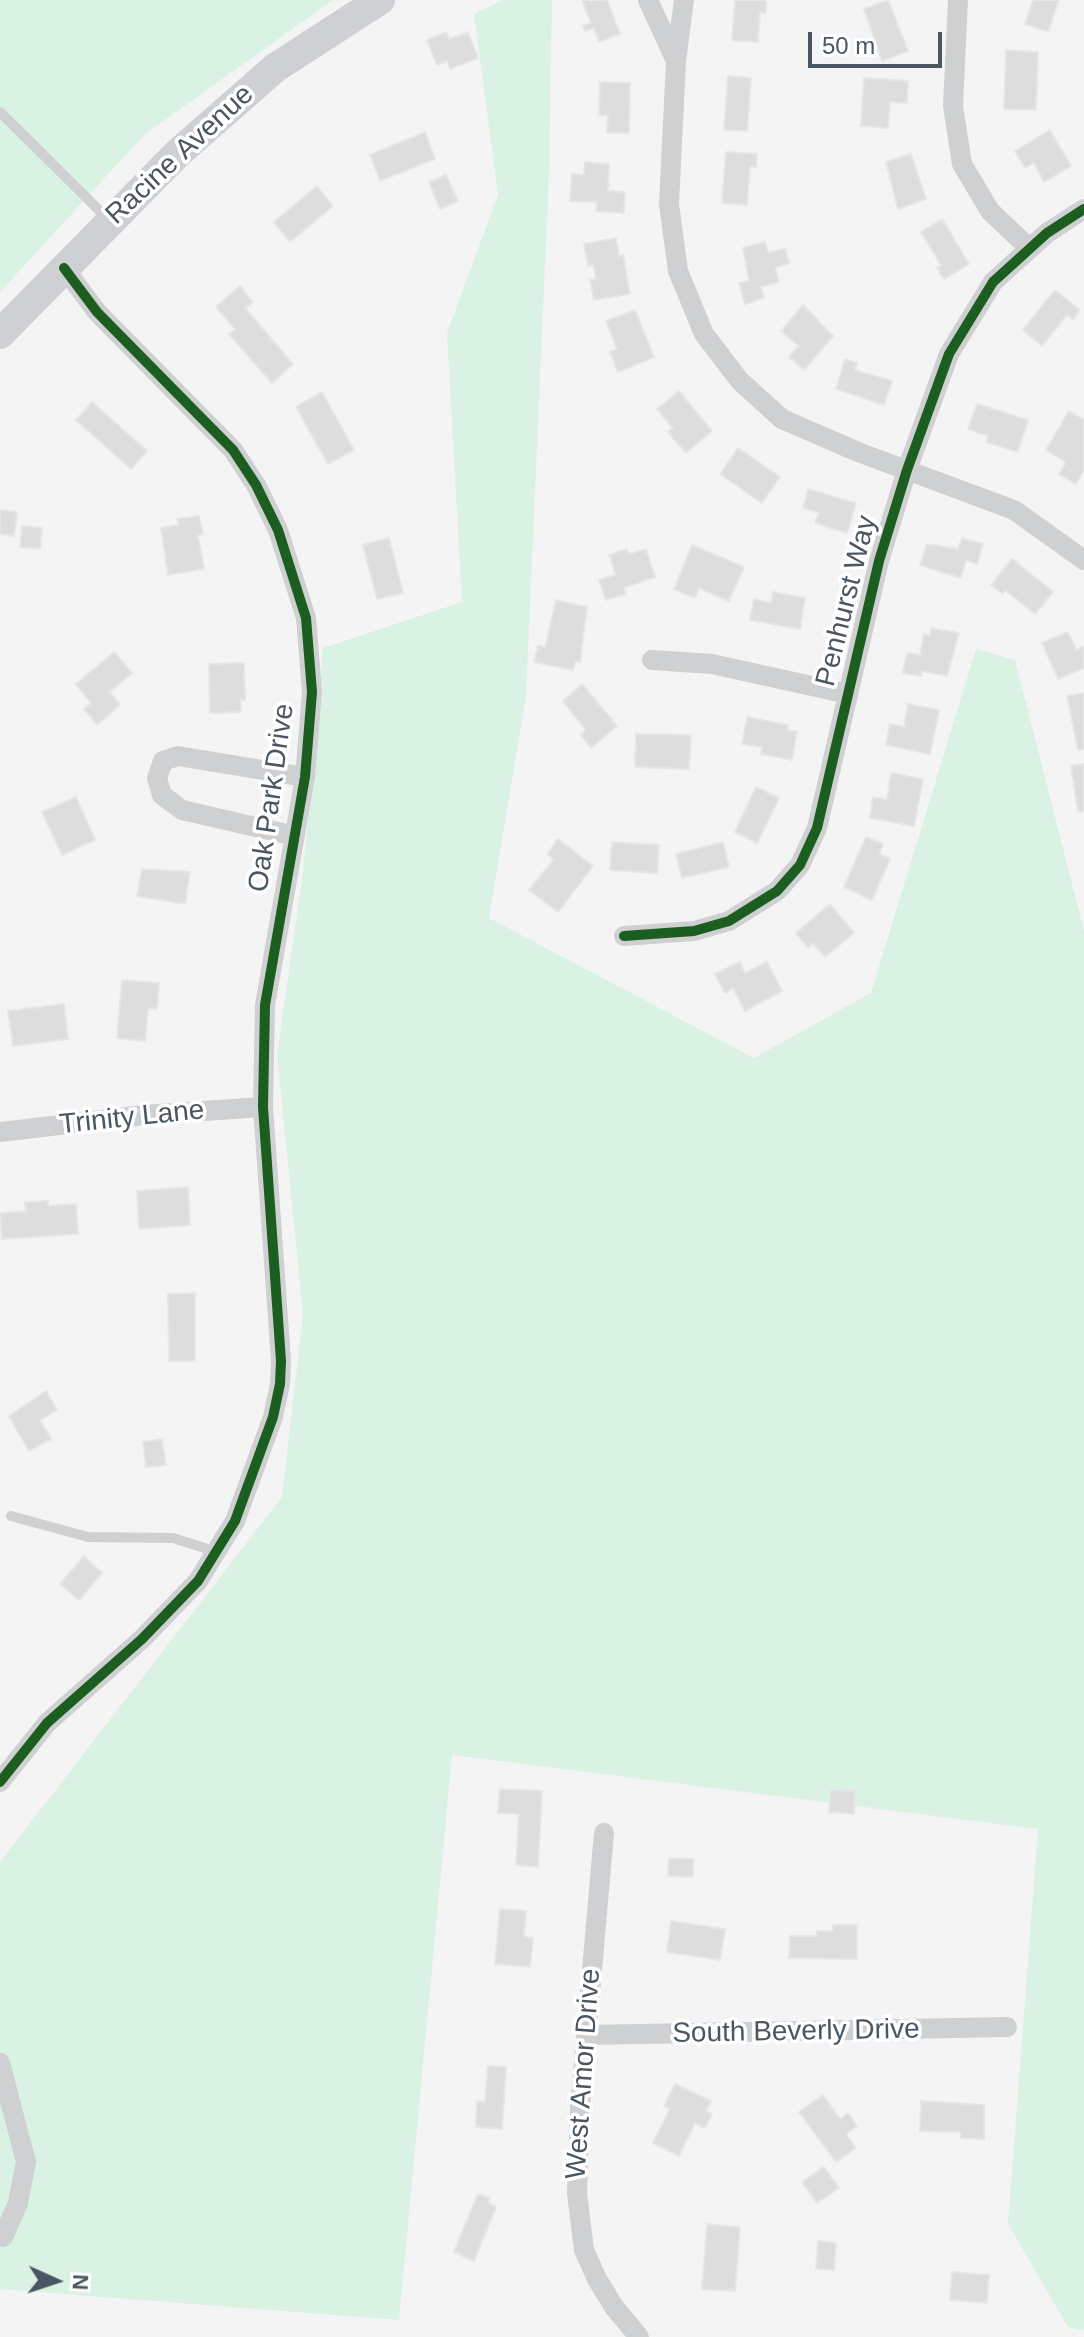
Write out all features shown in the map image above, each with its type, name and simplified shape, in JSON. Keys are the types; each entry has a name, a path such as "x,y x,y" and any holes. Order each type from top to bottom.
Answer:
{"main road":[{"name":"Racine Avenue","path":"0,334 177,154 275,68 380,0"}],"street":[{"path":"648,0 676,61"},
{"path":"684,0 676,61 669,204 671,238 678,271 704,334 740,381 782,419 1014,510 1084,560"},
{"path":"958,0 953,106 962,164 990,211 1029,248"},
{"name":"Penhurst Way","path":"624,936 712,927 777,891 800,865 813,839 868,600 907,470 949,354 993,282 1029,248 1084,209"},
{"name":"Oak Park Drive","path":"0,1782 47,1723 183,1599 217,1552 251,1483 273,1417 281,1369 263,1107 265,1005 305,777 312,692 306,618 278,530 233,450 97,312 64,268"},
{"path":"652,660 712,664 848,694"},
{"path":"295,836 182,810 162,795 157,778 163,761 178,756 305,777"},
{"name":"Trinity Lane","path":"0,1132 144,1115 263,1107"},
{"name":"West Amor Drive","path":"604,1833 586,2035 578,2165 579,2222 590,2264 614,2307 639,2337"},
{"name":"South Beverly Drive","path":"586,2035 1007,2027"},
{"path":"0,2063 26,2162 18,2203 3,2237"}],"lane":[{"path":"0,112 109,220"},
{"path":"11,1516 88,1537 173,1538 217,1552"}],"green space":[{"path":"0,0 333,0 144,135 0,292"},
{"path":"502,0 552,0 549,174 526,697 489,918 754,1058 871,993 976,649 1015,660 1084,931 1084,2330 1068,2327 1008,2224 1038,1829 452,1755 399,2320 0,2289 0,1862 282,1497 303,1315 277,1055 303,872 323,648 462,602 447,333 498,195 474,14"}],"building":[{"path":"582,0 607,0 620,34 599,42 594,28 585,31 583,26 591,23"},
{"path":"735,0 766,0 766,13 760,12 758,42 732,40"},
{"path":"888,0 908,51 882,61 864,9"},
{"path":"1033,0 1059,0 1048,32 1025,24"},
{"path":"446,32 449,39 468,32 478,58 450,69 447,61 437,65 427,40"},
{"path":"1006,50 1038,52 1036,110 1004,109"},
{"path":"728,76 751,78 747,131 724,130"},
{"path":"864,78 908,81 907,103 890,102 888,128 861,126"},
{"path":"600,82 630,83 629,133 607,133 608,115 599,115"},
{"path":"1050,130 1071,166 1044,182 1034,163 1025,168 1015,151"},
{"path":"425,132 435,159 380,181 370,155"},
{"path":"726,152 757,154 756,167 750,166 747,205 722,203"},
{"path":"911,154 926,199 898,209 886,162"},
{"path":"585,162 609,164 608,191 625,192 624,213 596,211 597,202 570,201 572,174 584,175"},
{"path":"446,175 458,201 440,209 429,182"},
{"path":"317,186 333,206 290,242 274,222"},
{"path":"942,219 969,264 944,279 937,268 941,265 921,232"},
{"path":"616,238 619,256 623,255 630,294 594,300 590,280 596,279 593,265 588,266 584,244"},
{"path":"765,242 768,253 785,248 789,263 775,268 779,282 761,287 764,298 745,304 739,283 749,281 743,248"},
{"path":"240,286 253,302 245,308 293,364 272,383 229,334 235,329 216,307"},
{"path":"1055,290 1080,310 1073,320 1067,315 1042,346 1023,330"},
{"path":"803,305 833,336 804,370 789,357 799,346 781,331"},
{"path":"635,310 654,357 618,372 610,352 617,349 606,321"},
{"path":"845,359 857,363 855,370 892,381 884,405 836,389"},
{"path":"679,391 712,431 686,453 668,432 673,428 657,409"},
{"path":"322,392 354,450 328,464 296,407"},
{"path":"92,402 147,451 131,469 76,420"},
{"path":"977,404 1028,420 1018,452 986,442 988,436 968,429"},
{"path":"1069,411 1084,420 1084,470 1076,484 1059,474 1066,462 1046,450"},
{"path":"738,448 780,477 762,503 720,474"},
{"path":"808,489 856,503 847,533 815,523 819,513 803,508"},
{"path":"0,510 17,512 14,536 0,534"},
{"path":"199,516 203,534 198,535 204,569 168,575 161,528 179,525 177,519"},
{"path":"22,526 42,528 40,549 20,547"},
{"path":"389,538 403,593 377,599 363,545"},
{"path":"962,538 983,544 977,564 966,560 961,578 920,565 927,544 958,549"},
{"path":"692,545 744,567 729,601 699,588 695,598 674,589"},
{"path":"627,549 629,554 646,549 655,577 624,588 626,594 606,600 599,580 616,575 609,555"},
{"path":"1012,559 1053,592 1035,614 1005,590 1002,594 991,585"},
{"path":"773,592 805,598 800,629 750,620 754,599 771,603"},
{"path":"556,600 587,607 580,662 575,661 573,670 534,662 538,646 545,647"},
{"path":"931,628 959,633 947,676 922,671 921,676 903,673 907,653 920,655 924,634 930,636"},
{"path":"1068,632 1076,650 1084,647 1084,668 1058,679 1042,643"},
{"path":"114,652 132,673 110,692 120,705 97,725 84,709 91,703 76,684"},
{"path":"244,663 245,700 241,700 241,712 210,713 209,664"},
{"path":"582,684 617,726 591,748 581,735 586,730 563,701"},
{"path":"1084,693 1084,749 1078,750 1067,696"},
{"path":"908,704 939,710 930,754 886,745 890,724 904,727"},
{"path":"747,717 788,725 787,730 797,731 792,760 761,754 762,747 742,744"},
{"path":"636,734 691,735 689,769 635,767"},
{"path":"1084,764 1084,811 1078,812 1071,766"},
{"path":"891,773 923,779 914,826 870,818 873,797 887,800"},
{"path":"756,787 779,798 757,843 735,832"},
{"path":"76,797 95,840 62,855 42,812"},
{"path":"866,837 883,844 879,854 890,859 872,900 844,887"},
{"path":"558,839 593,866 558,912 529,890 554,859 547,854"},
{"path":"612,842 659,845 657,873 610,870"},
{"path":"723,842 729,867 682,878 676,854"},
{"path":"142,869 190,872 185,904 137,896"},
{"path":"830,904 854,933 825,957 813,943 808,948 796,933"},
{"path":"740,962 745,973 767,962 782,991 745,1011 733,988 725,993 715,974"},
{"path":"122,980 159,983 157,1009 148,1008 145,1041 117,1038"},
{"path":"64,1004 68,1039 13,1046 8,1011"},
{"path":"188,1187 190,1225 139,1229 137,1191"},
{"path":"48,1201 48,1206 76,1204 78,1234 2,1239 0,1213 26,1211 25,1202"},
{"path":"195,1293 195,1361 169,1361 168,1294"},
{"path":"46,1391 57,1410 40,1420 51,1439 29,1451 9,1416"},
{"path":"162,1439 166,1465 146,1467 143,1442"},
{"path":"84,1556 102,1573 79,1600 60,1584"},
{"path":"500,1789 542,1791 538,1867 516,1865 519,1814 498,1813"},
{"path":"830,1790 855,1791 854,1814 829,1812"},
{"path":"669,1858 693,1859 693,1877 668,1876"},
{"path":"500,1909 526,1911 524,1937 533,1938 530,1967 495,1964"},
{"path":"671,1921 725,1929 720,1960 667,1952"},
{"path":"833,1925 857,1925 857,1959 789,1958 790,1936 817,1936 817,1931 833,1931"},
{"path":"488,2066 506,2067 502,2129 476,2127 477,2101 485,2102"},
{"path":"675,2084 711,2101 706,2111 712,2114 705,2128 695,2123 679,2156 653,2143 670,2109 664,2106"},
{"path":"823,2095 840,2119 848,2113 857,2126 846,2134 856,2148 836,2162 799,2112"},
{"path":"921,2101 984,2105 984,2139 961,2138 961,2132 920,2131"},
{"path":"824,2167 839,2188 817,2203 802,2182"},
{"path":"478,2194 490,2198 488,2203 496,2207 474,2261 454,2252"},
{"path":"707,2224 740,2227 735,2291 702,2289"},
{"path":"818,2241 836,2243 834,2270 816,2269"},
{"path":"952,2272 989,2275 987,2303 950,2300"}],"cycle path":[{"path":"624,936 694,931 729,921 777,891 800,865 817,828 879,561 907,470 949,354 993,282 1047,233 1084,209"},
{"path":"0,1782 47,1723 142,1639 198,1581 235,1521 273,1417 281,1361 263,1107 265,1005 305,777 312,692 306,618 278,530 256,485 233,450 97,312 64,268"}]}
